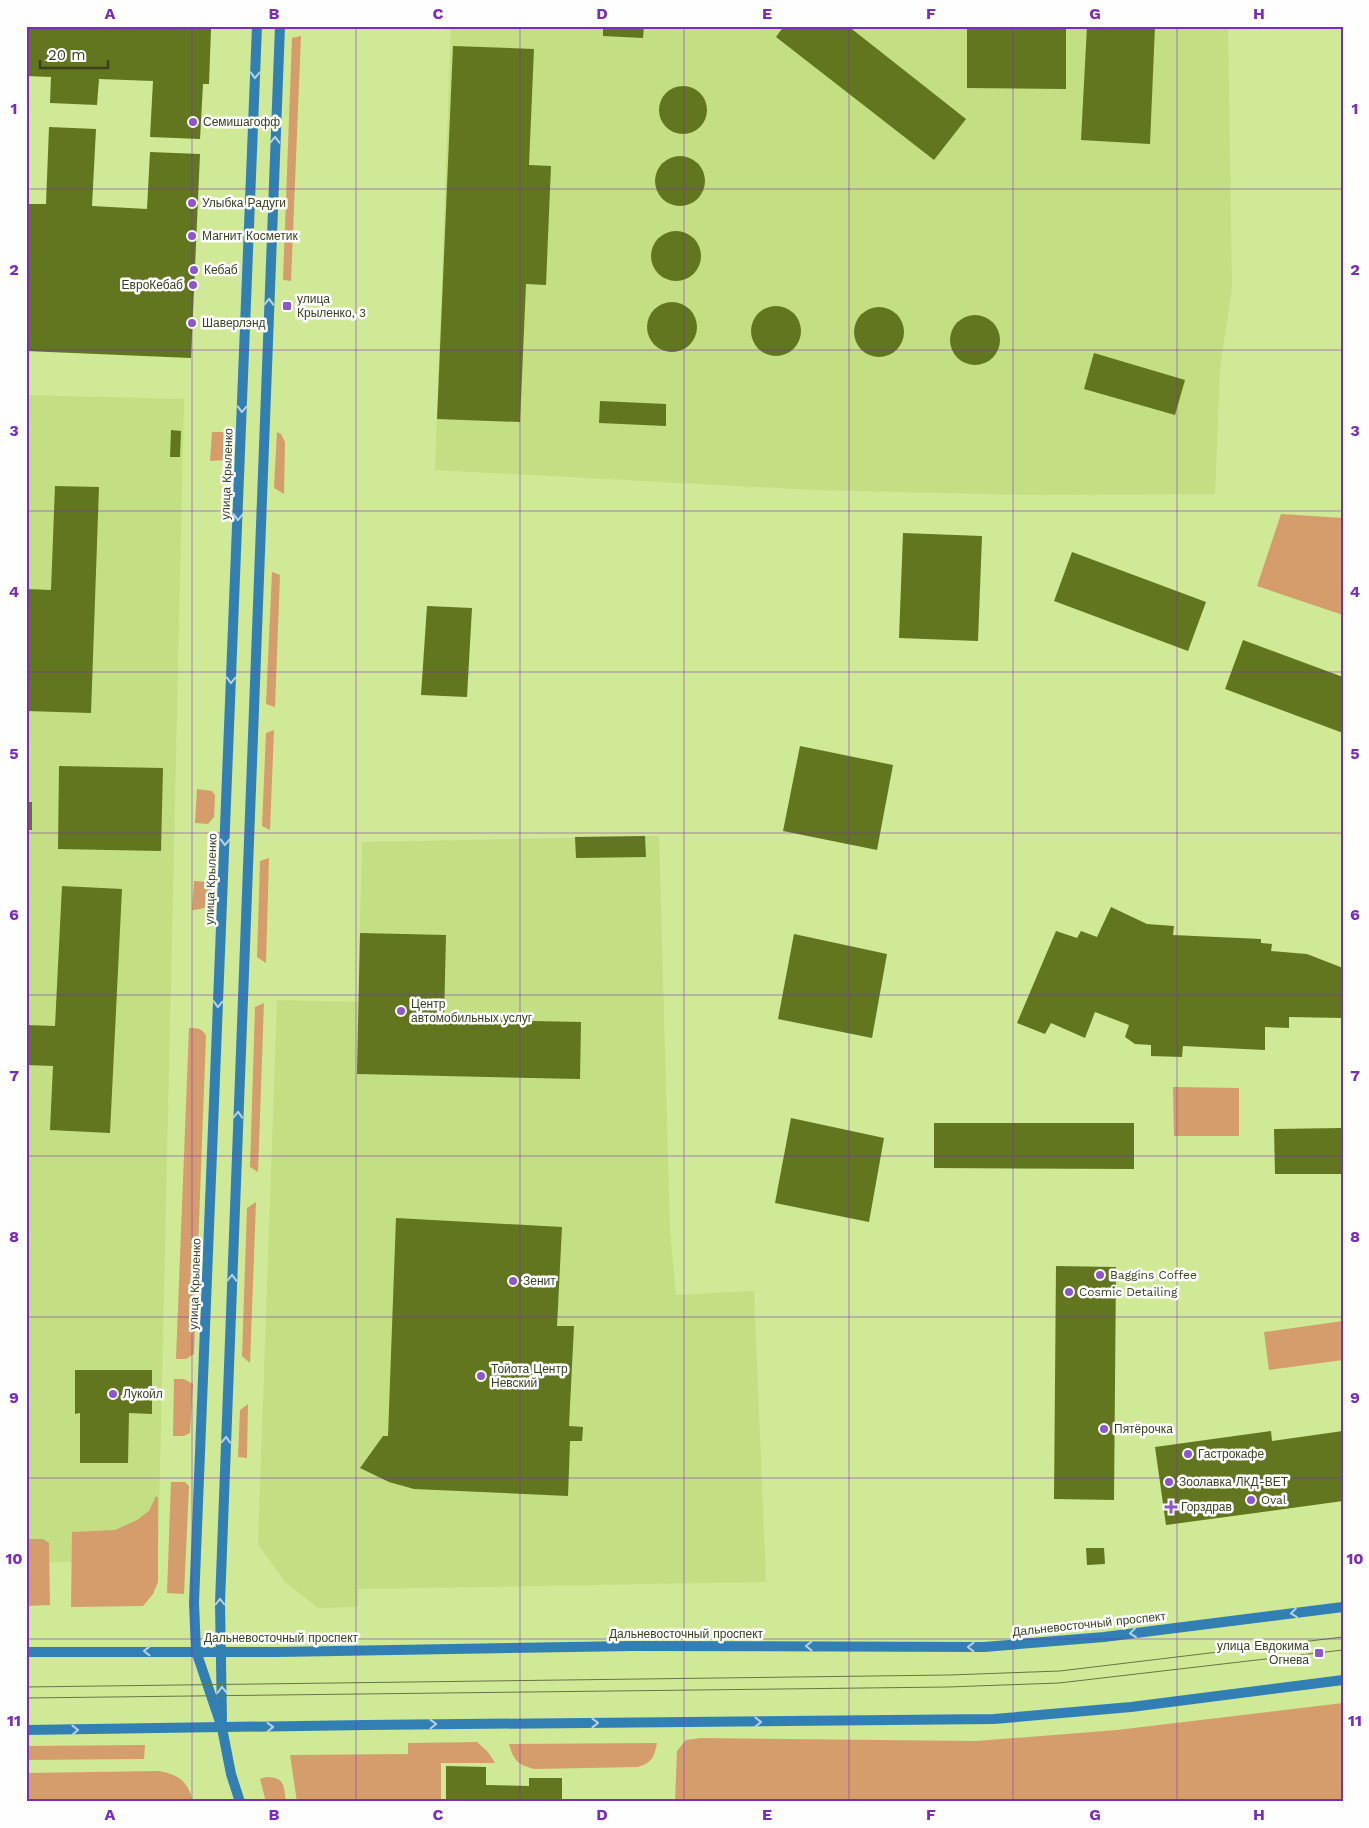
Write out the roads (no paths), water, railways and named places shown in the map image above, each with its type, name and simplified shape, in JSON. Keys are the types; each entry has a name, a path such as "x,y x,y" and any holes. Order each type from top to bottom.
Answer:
{"street":[{"name":"улица Крыленко","path":"240,1802 231,1774 222,1728 196,1651 195,1595 256,26"},
{"name":"улица Крыленко","path":"222,1728 220,1603 224,1472 280,26"},
{"name":"Дальневосточный проспект","path":"26,1652 288,1652 633,1646 984,1647 1104,1637 1343,1606"},
{"path":"26,1730 994,1719 1131,1707 1343,1680"}],"tram line":[{"path":"26,1687 949,1675 1060,1671 1343,1637"},
{"path":"26,1698 948,1687 1059,1683 1343,1650"}],"place":[{"name":"Семишагофф","path":"193,122"},
{"name":"Улыбка Радуги","path":"192,203"},
{"name":"Магнит Косметик","path":"192,236"},
{"name":"Кебаб","path":"194,270"},
{"name":"ЕвроКебаб","path":"193,285"},
{"name":"улица Крыленко, 3","path":"287,306"},
{"name":"Шаверлэнд","path":"192,323"},
{"name":"Центр автомобильных услуг","path":"401,1011"},
{"name":"Baggins Coffee","path":"1100,1275"},
{"name":"Зенит","path":"513,1281"},
{"name":"Cosmic Detailing","path":"1069,1292"},
{"name":"Тойота Центр Невский","path":"481,1376"},
{"name":"Лукойл","path":"113,1394"},
{"name":"Пятёрочка","path":"1104,1429"},
{"name":"Гастрокафе","path":"1188,1454"},
{"name":"Зоолавка ЛКД-ВЕТ","path":"1169,1482"},
{"name":"Oval","path":"1251,1500"},
{"name":"Горздрав","path":"1171,1507"},
{"name":"улица Евдокима Огнева","path":"1319,1653"}]}
